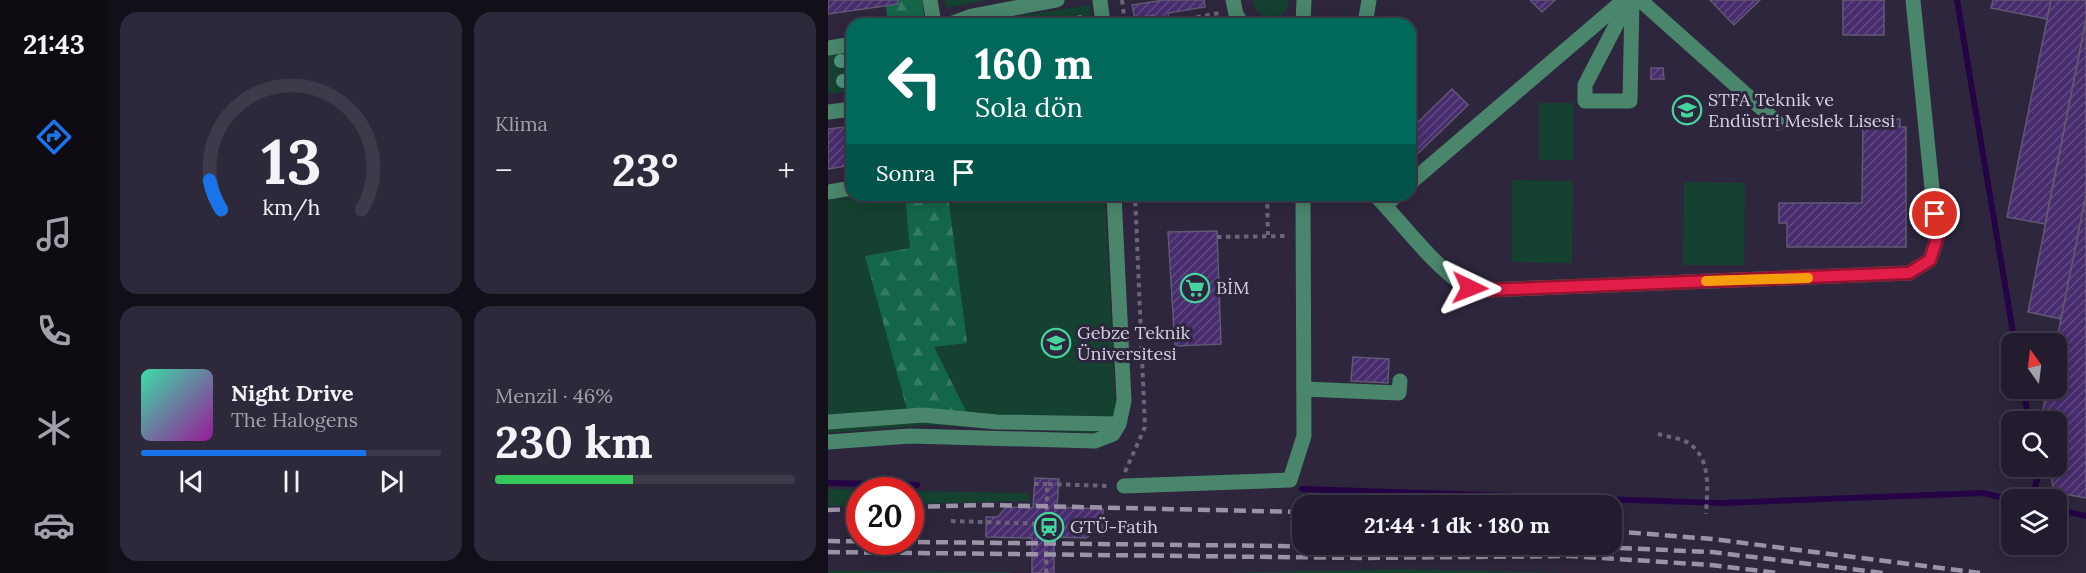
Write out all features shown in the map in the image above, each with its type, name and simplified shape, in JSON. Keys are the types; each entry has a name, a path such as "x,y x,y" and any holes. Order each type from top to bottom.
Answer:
{"street":[{"path":"930,0 933,18"},
{"path":"980,18 1057,0"},
{"path":"1304,0 1304,18"},
{"path":"1366,18 1369,0"},
{"path":"1628,0 1630,101 1585,100 1585,85 1628,0"},
{"path":"1416,178 1628,0"},
{"path":"1640,0 1778,123"},
{"path":"1388,201 1440,264 1456,280 1470,288 1486,290 1909,273 1930,260 1937,238 1913,0"},
{"path":"828,48 846,45"},
{"path":"828,112 846,110"},
{"path":"828,192 846,189"},
{"path":"828,442 910,436 1095,441 1113,434 1119,424 1124,401 1113,201"},
{"path":"1124,486 1290,480 1304,436 1303,201"},
{"path":"1304,388 1399,393 1400,381"},
{"path":"828,422 923,415 997,422 1119,424"}],"path":[{"path":"1122,0 1124,18"},
{"path":"1184,18 1234,5"},
{"path":"1072,18 1123,9"},
{"path":"1034,484 1124,486 1124,475 1145,427 1135,201"},
{"path":"1267,201 1268,235"},
{"path":"1217,237 1303,236"},
{"path":"1658,434 1688,442 1699,454 1706,468 1706,514"},
{"path":"1046,573 1047,484"},
{"path":"951,522 1147,527"}],"green space":[{"path":"885,0 922,0 924,18 887,18"},
{"path":"945,0 987,0 946,8"},
{"path":"1253,0 1289,0 1283,14 1271,18 1260,14"},
{"path":"1090,5 1091,18 1002,18"},
{"path":"846,52 846,92 828,94 828,55"},
{"path":"1539,103 1574,103 1574,160 1539,160"},
{"path":"1512,180 1573,181 1572,263 1512,262"},
{"path":"1684,182 1745,183 1744,265 1683,265"},
{"path":"846,198 846,201 1105,201 1116,414 1109,428 1092,433 928,425 828,433 828,200"},
{"path":"906,201 949,201 967,343 934,347 969,417 908,413 865,256 910,248"},
{"path":"828,489 846,489 846,506 828,506"},
{"path":"924,491 1029,493 1029,501 924,504"},
{"path":"1399,569 1575,573 1219,573"},
{"path":"828,571 1010,572 1010,573 828,573"}],"building":[{"path":"828,0 898,0 898,4 828,14"},
{"path":"1164,0 1204,0 1205,7 1168,13 1169,18 1154,18 1153,15 1135,18 1132,5"},
{"path":"1530,0 1555,0 1542,12"},
{"path":"1710,0 1760,0 1734,25"},
{"path":"1843,0 1884,0 1884,35 1843,35"},
{"path":"1993,0 2051,0 2047,19 1991,8"},
{"path":"2051,0 2086,0 2086,20 2045,224 2007,217"},
{"path":"2086,20 2086,195 2061,319 2028,312"},
{"path":"1651,68 1663,68 1664,79 1651,79"},
{"path":"1452,89 1468,105 1416,155 1416,124"},
{"path":"1863,119 1900,119 1900,127 1906,127 1906,247 1787,247 1787,223 1779,223 1779,203 1862,203"},
{"path":"846,127 846,166 828,169 828,129"},
{"path":"2086,195 2086,498 2067,494 2067,489 2053,489 2051,477 2067,477 2067,411 2043,411 2045,399 2067,399 2067,333 2058,333"},
{"path":"1217,231 1221,344 1175,346 1168,232"},
{"path":"1353,357 1389,359 1388,383 1351,381"},
{"path":"1035,478 1059,479 1057,507 1103,509 1102,532 1094,532 1086,538 1054,537 1054,573 1032,573 1032,538 986,537 986,517 998,517 1006,507 1033,508"}],"waterway":[{"path":"1957,0 2013,333"},
{"path":"2025,399 2027,411"},
{"path":"2035,489 2038,477"},
{"path":"828,483 846,483"},
{"path":"1302,489 1722,503 1983,493 2001,497"},
{"path":"2067,512 2086,516"}],"railway":[{"path":"924,507 988,505 1292,512"},
{"path":"828,510 846,509"},
{"path":"1622,532 1712,539 1980,573"},
{"path":"828,541 1366,547 1571,546 1712,552 1883,573"},
{"path":"828,552 1365,558 1570,556 1711,565 1778,573"}],"slow traffic":[{"path":"1706,281 1808,278"}],"place":[{"name":"STFA Teknik ve Endüstri Meslek Lisesi","path":"1687,110"},
{"name":"BİM","path":"1195,288"},
{"name":"Gebze Teknik Üniversitesi","path":"1056,343"},
{"name":"GTÜ-Fatih","path":"1049,527"}],"route":[{"path":"1470,288 1486,290 1909,273 1930,260 1937,238 1935,214"}]}
